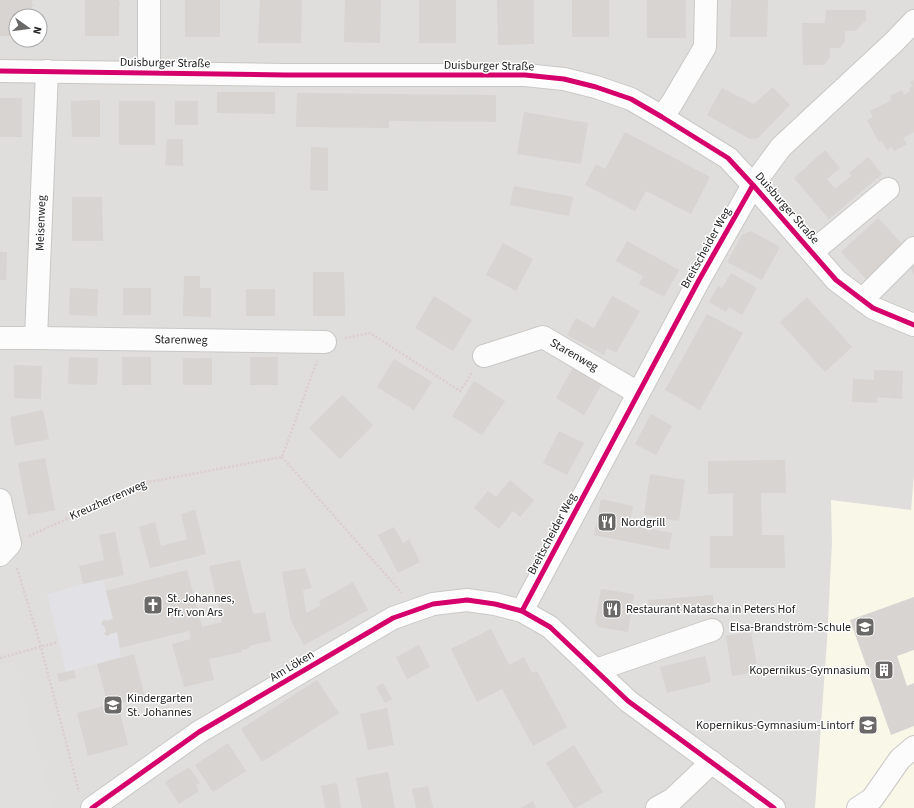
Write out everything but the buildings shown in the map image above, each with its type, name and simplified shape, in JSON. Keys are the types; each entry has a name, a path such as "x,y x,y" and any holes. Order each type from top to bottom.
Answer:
{"street":[{"path":"149,0 149,73"},
{"path":"662,117 705,47 706,0"},
{"name":"Breitscheider Weg","path":"522,611 699,280 753,185 782,147 894,42 914,20"},
{"name":"Duisburger Straße","path":"0,71 285,75 525,75 564,79 596,86 631,100 662,117 728,158 836,280 873,308 914,325"},
{"name":"Meisenweg","path":"36,338 47,71"},
{"path":"812,252 888,189"},
{"path":"862,300 914,248"},
{"name":"Starenweg","path":"484,356 543,337 638,393"},
{"path":"0,338 36,338"},
{"name":"Starenweg","path":"36,338 325,342"},
{"path":"0,500 5,550"},
{"name":"Am Löken","path":"86,800 393,618 433,604 467,600 495,604 522,611"},
{"path":"522,611 550,626 628,701 774,808"},
{"path":"596,670 712,630"},
{"path":"858,808 872,800 900,759 914,747"},
{"path":"657,808 673,799 712,762"}],"path":[{"path":"416,609 282,457 325,342 370,333 460,391 484,356"},
{"path":"5,550 41,647 86,800"},
{"path":"0,658 58,642"}],"shaded area":[{"path":"0,0 914,0 914,808 0,808"},
{"name":"Kopernikus-Gymnasium-Lintorf","path":"914,475 914,808 815,808 827,641 832,542 831,500 911,510"},
{"path":"103,579 113,619 106,621 104,619 101,624 104,626 106,631 104,634 108,636 117,632 121,657 66,672 47,594"},
{"path":"14,662 53,808 0,808 0,666"}],"cycle path":[{"path":"0,71 285,75 525,75 564,79 596,87 631,99 728,158 836,280 873,308 914,325"},
{"path":"522,611 699,280 753,185"},
{"path":"92,808 199,732 393,618 433,604 467,600 495,604 522,611 550,627 628,701 774,808"}],"place":[{"name":"Nordgrill","path":"607,522"},
{"name":"St. Johannes, Pfr. von Ars","path":"153,605"},
{"name":"Restaurant Natascha in Peters Hof","path":"612,609"},
{"name":"Elsa-Brandström-Schule","path":"865,627"},
{"name":"Kopernikus-Gymnasium","path":"884,670"},
{"name":"Kindergarten St. Johannes","path":"113,705"},
{"name":"Kopernikus-Gymnasium-Lintorf","path":"868,725"}]}
